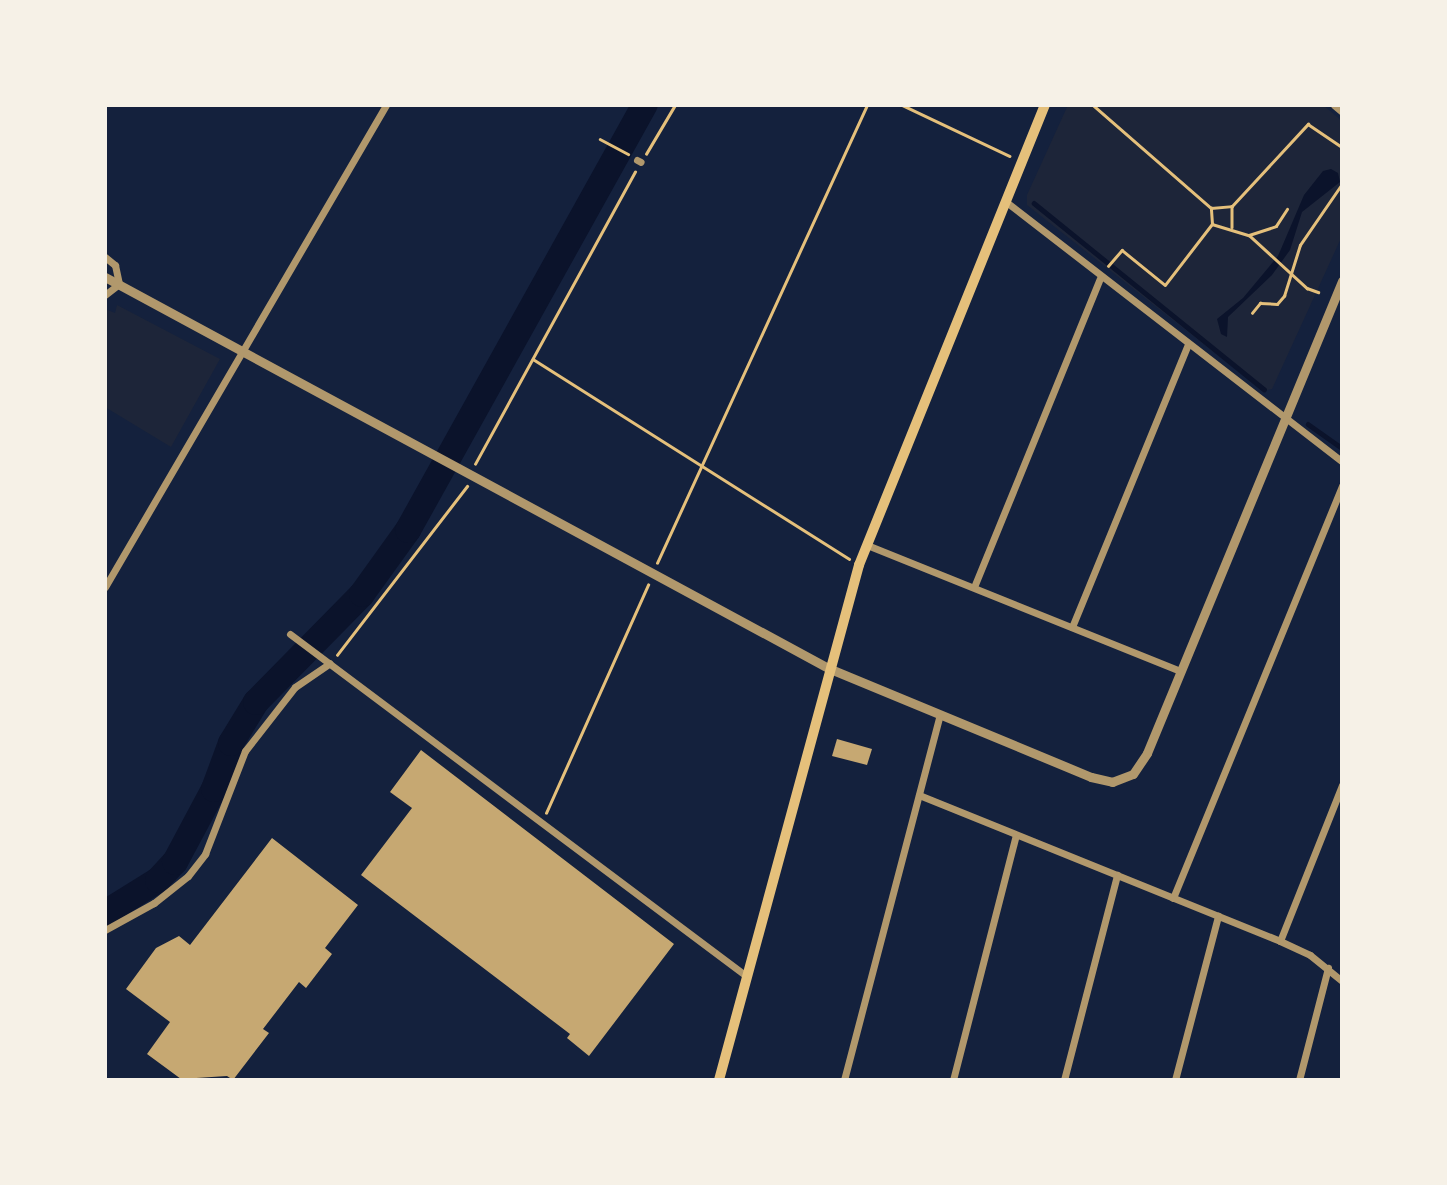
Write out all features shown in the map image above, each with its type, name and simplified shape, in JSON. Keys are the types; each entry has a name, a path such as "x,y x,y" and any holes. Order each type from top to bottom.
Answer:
{"highway":[{"path":"719,1080 828,668 859,565 1004,200 1045,105"}],"street":[{"path":"105,587 386,105"},
{"path":"1334,105 1342,112"},
{"path":"1004,200 1101,279 1342,461"},
{"path":"105,257 115,265 119,284"},
{"path":"105,277 470,477 828,668 1091,777 1120,780 1133,774 1147,753 1342,281"},
{"path":"974,587 1101,279"},
{"path":"105,295 119,284"},
{"path":"1072,627 1188,344"},
{"path":"1173,898 1342,485"},
{"path":"867,545 1180,671"},
{"path":"290,634 320,652 330,663 541,824 745,975"},
{"path":"105,930 154,903 188,876 205,854 245,751 295,687 330,663"},
{"path":"844,1080 940,715"},
{"path":"1280,942 1342,785"},
{"path":"919,795 1280,942 1328,968 1342,981"},
{"path":"953,1080 1016,835"},
{"path":"1064,1080 1117,875"},
{"path":"1175,1080 1218,916"},
{"path":"1299,1080 1328,968"}],"path":[{"path":"330,663 470,477 639,161 674,105"},
{"path":"541,824 701,465 867,105"},
{"path":"902,105 1020,161"},
{"path":"1093,105 1211,208 1212,224 1165,285 1122,250 1105,269"},
{"path":"1211,208 1232,206 1308,124 1342,147"},
{"path":"600,139 639,161"},
{"path":"1252,313 1260,303 1277,304 1294,274 1300,245 1342,184"},
{"path":"1232,206 1232,227"},
{"path":"1249,234 1276,226 1287,209"},
{"path":"1212,224 1222,230 1232,227 1249,234 1273,258 1318,292"},
{"path":"533,359 859,565"}],"shaded area":[{"path":"1068,105 1323,105 1342,121 1342,236 1272,389 1263,391 1027,205 1027,195"},
{"path":"1331,169 1338,173 1340,182 1302,212 1290,250 1272,275 1228,317 1227,337 1221,334 1217,319 1243,298 1278,256 1304,195 1323,171"},
{"path":"117,305 220,359 171,447 105,407 105,309 115,313"}],"building":[{"path":"837,739 872,749 867,765 832,756"},
{"path":"421,750 674,944 589,1056 567,1038 570,1034 361,875 412,808 390,792"},
{"path":"272,838 358,905 325,948 332,954 306,988 299,982 263,1029 269,1033 233,1080 227,1076 181,1079 147,1054 170,1022 126,989 156,948 179,936 190,945"}],"waterway":[{"path":"105,913 158,880 175,862 214,789 231,743 256,702 362,594 408,530 645,105"},
{"path":"1034,203 1264,389"},
{"path":"1308,424 1342,448"}]}
